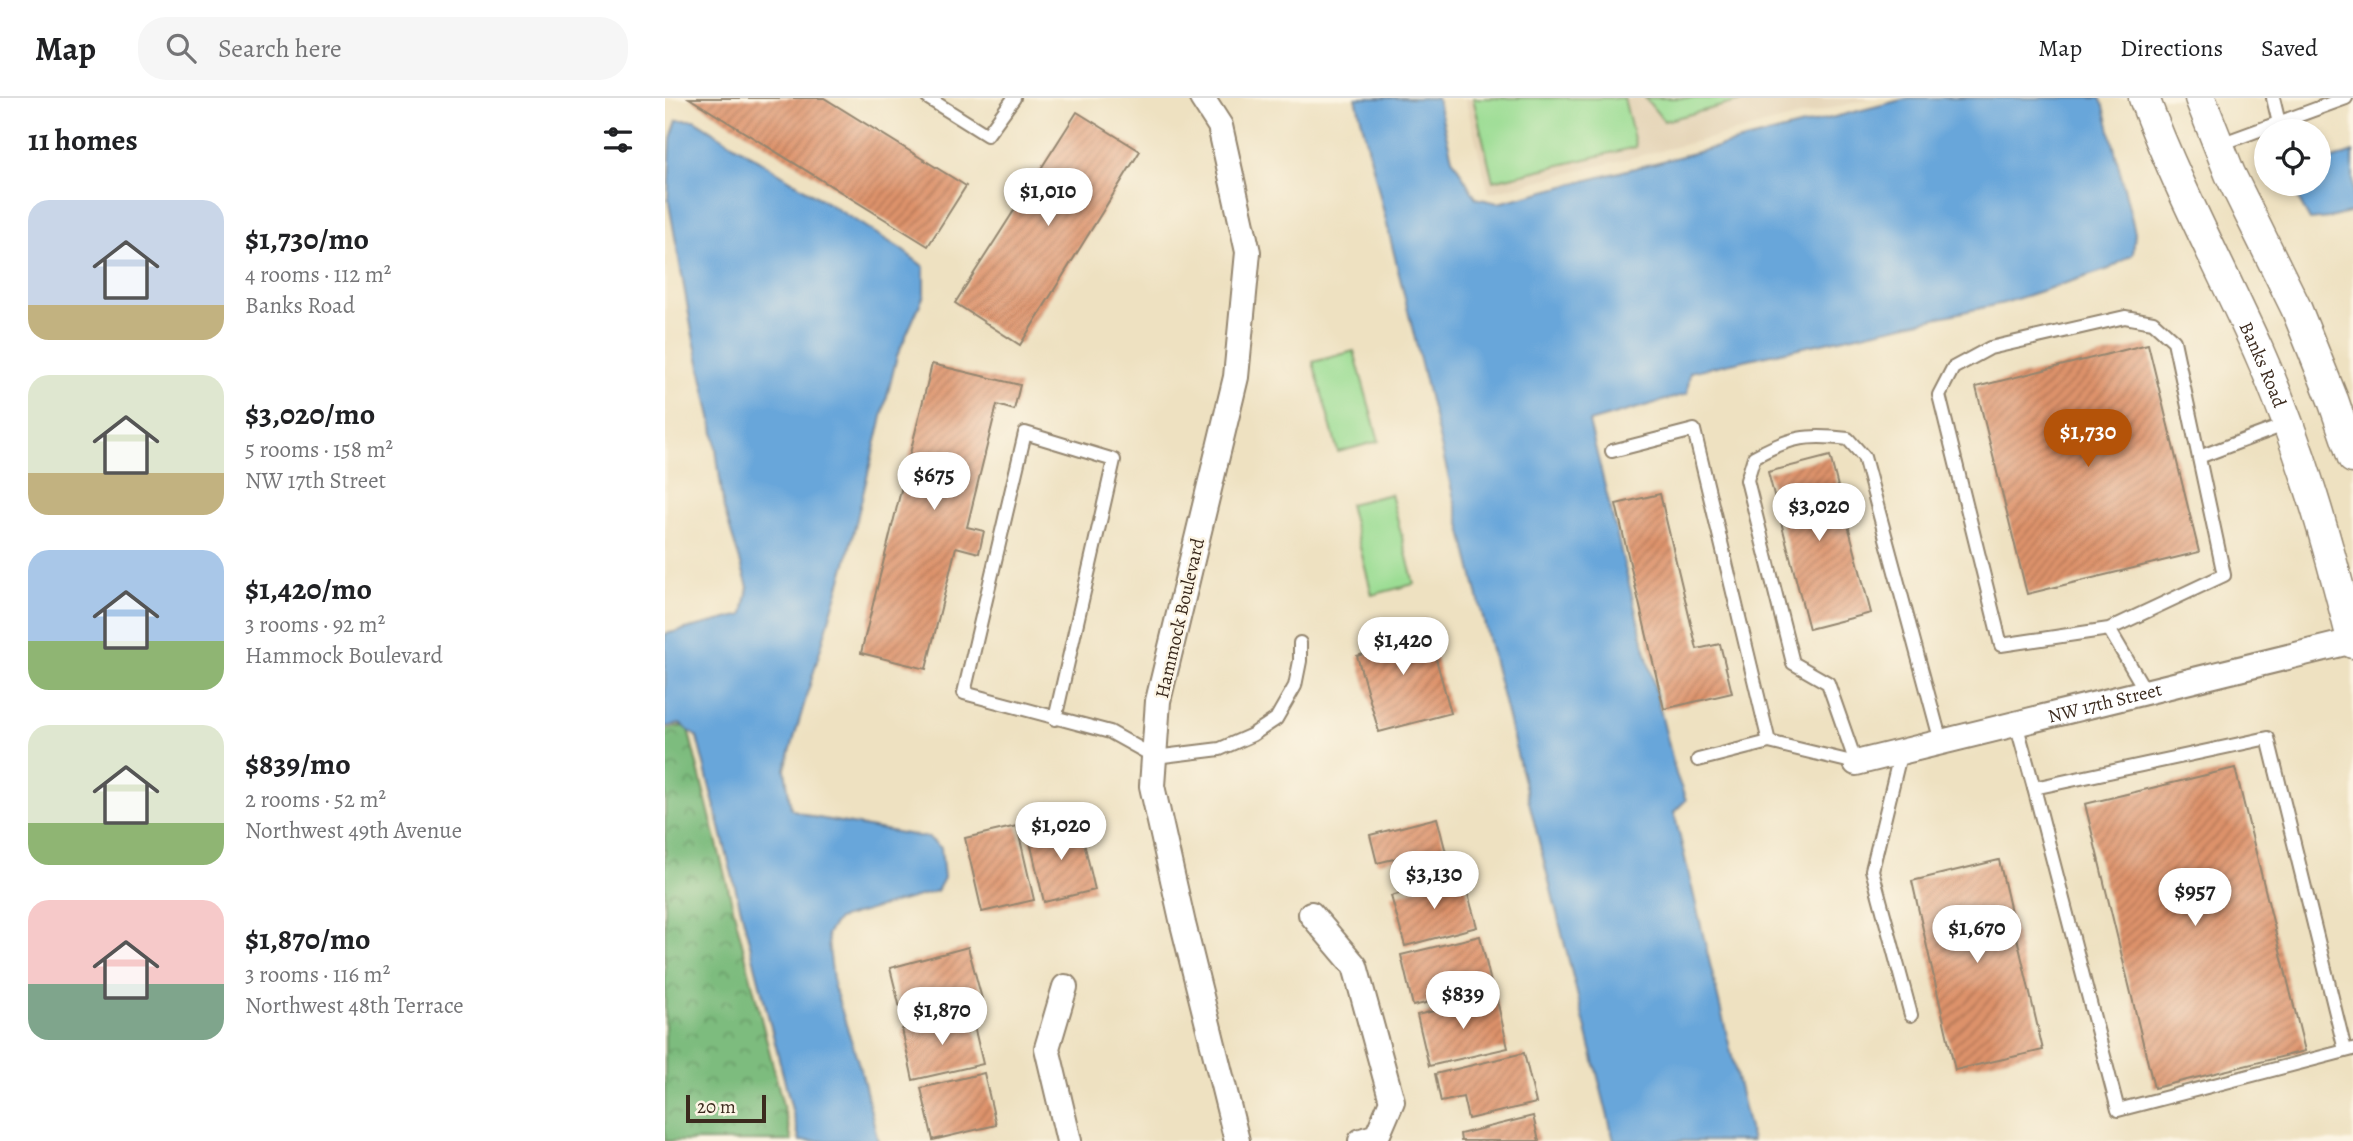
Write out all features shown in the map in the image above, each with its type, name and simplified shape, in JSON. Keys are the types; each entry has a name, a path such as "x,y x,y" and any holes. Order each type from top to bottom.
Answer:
{"street":[{"name":"Hammock Boulevard","path":"1202,98 1220,125 1248,252 1236,377 1158,701 1152,786 1237,1141"},
{"name":"Banks Road","path":"2144,98 2199,226 2259,351 2288,424 2331,552 2353,642"},
{"path":"2200,98 2218,145 2296,308 2353,458"},
{"name":"NW 17th Street","path":"1856,763 2353,642"},
{"path":"1311,914 1355,966 1392,1101 1377,1136 1360,1141"},
{"path":"1065,987 1047,1048 1069,1141"}],"lane":[{"path":"928,98 987,135 1014,98"},
{"path":"2273,98 2278,119"},
{"path":"2290,119 2346,98"},
{"path":"2218,145 2254,132"},
{"path":"2125,317 2153,322 2174,341 2224,575 2109,629 2001,645 1939,395 1953,368 1990,348 2125,317"},
{"path":"2199,457 2288,424"},
{"path":"1612,451 1694,430 1769,742"},
{"path":"1055,719 1114,460 1025,433 964,693 1055,719 1110,732 1155,757 1220,749 1252,735 1276,719 1295,686 1300,643"},
{"path":"1856,763 1828,683 1793,663 1747,480 1754,457 1780,443 1819,435 1848,439 1864,457 1941,742"},
{"path":"2109,629 2146,692"},
{"path":"2016,723 2118,1110 2349,1049 2268,738 2034,788"},
{"path":"1698,761 1769,742 1856,763"},
{"path":"1901,751 1872,870 1911,1015"}],"shaded area":[{"path":"1465,98 1873,98 1489,193"}],"green space":[{"path":"1473,98 1624,98 1636,147 1493,181"},
{"path":"1645,98 1752,98 1664,121"},
{"path":"1354,351 1379,441 1338,452 1313,362"},
{"path":"1391,494 1414,584 1372,595 1349,504"},
{"path":"687,725 792,1141 665,1141 665,730"}],"water":[{"path":"1356,98 1437,98 1452,158 1476,198 1498,203 1909,98 2100,98 2104,106 2135,232 2133,254 2109,269 2004,303 1690,372 1687,394 1589,422 1676,774 1686,800 1674,812 1752,1141 1614,1141"},
{"path":"677,120 694,120 901,249 924,267 924,295 897,356 846,563 785,769 791,809 813,817 929,838 941,848 944,878 937,891 838,919 827,934 834,987 862,1074 878,1141 800,1141 697,737 680,724 665,727 665,634 743,615 748,587 724,509 713,426 692,331 668,198 671,138"},
{"path":"2353,152 2353,212 2310,220 2297,196 2331,196 2331,160"}],"building":[{"path":"689,98 824,98 966,186 928,246"},
{"path":"1077,112 1140,151 1020,345 955,303"},
{"path":"2148,344 2199,552 2027,594 1976,387"},
{"path":"932,364 1020,385 1014,410 997,405 967,527 984,531 979,553 956,547 926,669 861,653"},
{"path":"1830,456 1871,613 1809,629 1768,472"},
{"path":"1660,494 1697,649 1720,644 1732,693 1664,709 1616,504"},
{"path":"1425,619 1451,713 1379,732 1357,656 1373,651 1368,635"},
{"path":"2235,768 2305,1051 2154,1088 2085,804"},
{"path":"1437,818 1450,868 1408,879 1402,857 1377,863 1370,835"},
{"path":"1079,821 1095,890 1044,902 1028,833"},
{"path":"1017,826 1034,900 982,912 965,838"},
{"path":"1999,860 2043,1050 1955,1070 1912,881"},
{"path":"1463,876 1477,927 1405,946 1391,896"},
{"path":"1480,936 1492,987 1413,1006 1401,955"},
{"path":"968,947 982,999 903,1020 890,968"},
{"path":"1496,996 1508,1048 1429,1066 1417,1015"},
{"path":"971,1013 983,1064 913,1080 902,1029"},
{"path":"1524,1053 1536,1103 1468,1119 1463,1097 1441,1102 1435,1074"},
{"path":"984,1073 996,1125 933,1140 921,1088"},
{"path":"1533,1116 1539,1141 1461,1141 1460,1134"}]}
